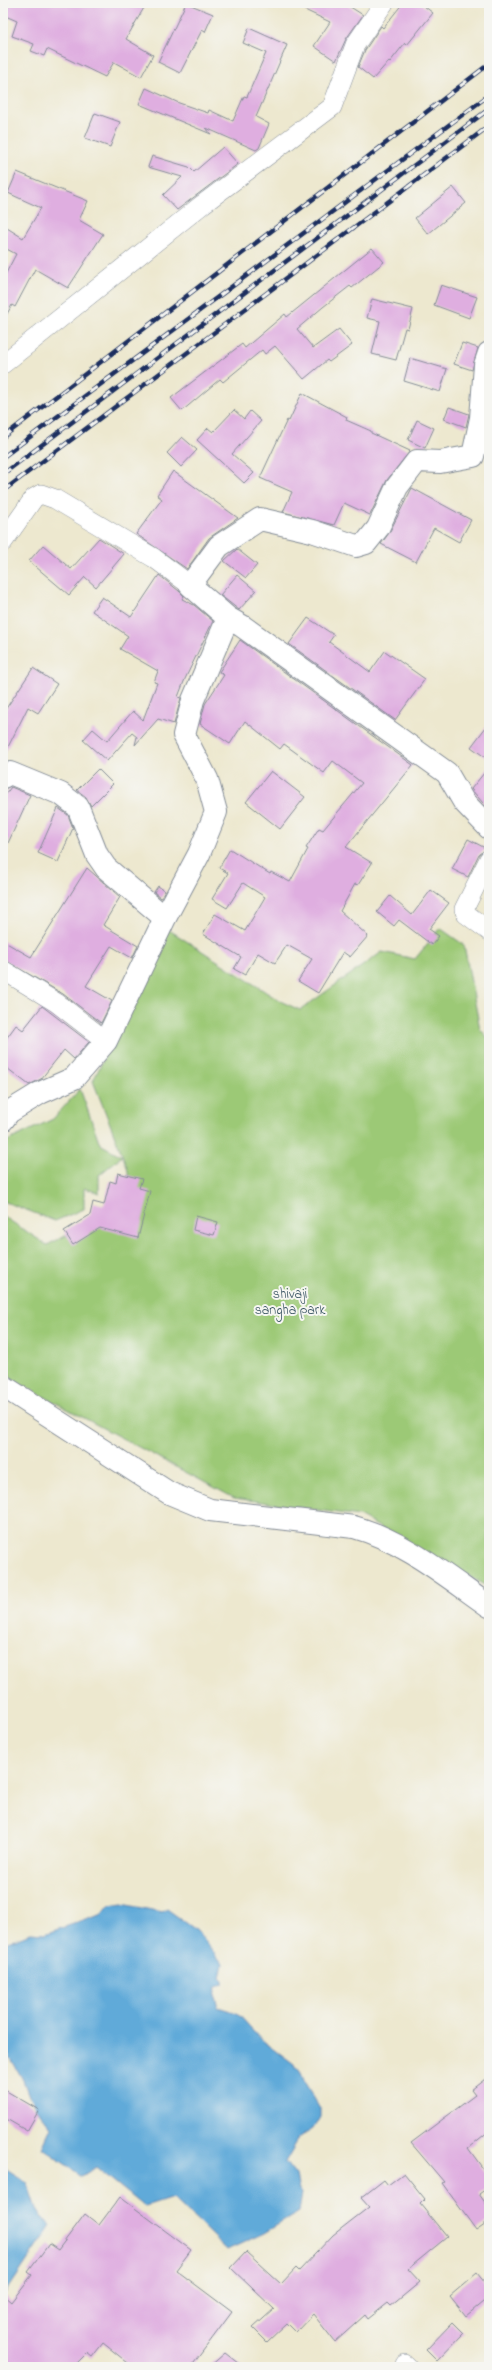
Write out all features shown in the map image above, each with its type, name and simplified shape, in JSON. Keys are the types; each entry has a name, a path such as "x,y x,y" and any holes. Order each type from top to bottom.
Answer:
{"street":[{"path":"3,364 203,204 332,107 355,45 384,3"},
{"path":"190,586 219,546 260,519 312,531 356,546 366,543 378,528 398,487 417,462 440,462 473,456 483,436 485,365 489,353"},
{"path":"3,542 34,498 41,494 55,499 154,558 228,618 242,626 447,774 464,802 489,828"},
{"path":"3,1120 9,1112 40,1093 74,1078 106,1041 164,918 198,854 216,812 207,779 184,736 193,700 228,618"},
{"path":"3,777 10,773 23,777 61,794 78,807 96,855 106,868 164,918"},
{"path":"489,859 464,909 466,914 489,931"},
{"path":"3,970 57,1003 106,1041"},
{"path":"3,1386 169,1493 210,1510 354,1527 377,1534 416,1555 489,1606"}],"green space":[{"name":"shivaji sangha park","path":"166,928 280,1001 300,1010 382,952 415,959 440,928 464,945 480,1029 489,1039 489,1587 359,1516 234,1498 13,1380 3,1364 3,1216 47,1245 102,1218 130,1184 127,1167 93,1081"},
{"path":"80,1089 100,1144 122,1156 99,1175 99,1193 84,1188 84,1209 55,1221 3,1201 3,1143 53,1119"}],"water":[{"path":"122,1904 162,1912 167,1909 196,1930 223,1964 220,1977 223,1980 223,1984 217,1986 215,1996 218,2007 237,2013 262,2040 294,2064 301,2073 305,2083 320,2108 320,2117 313,2129 299,2138 285,2162 296,2176 299,2190 302,2193 299,2212 264,2233 227,2250 173,2198 145,2207 96,2167 82,2176 42,2148 51,2128 29,2096 23,2080 3,2044 3,1944 30,1933 44,1934 103,1914 109,1906"},
{"path":"3,2167 27,2182 35,2206 43,2219 51,2225 3,2297"}],"building":[{"path":"3,3 138,3 145,6 126,39 153,55 141,77 114,62 105,77 47,49 44,56 31,51 34,44 12,36 17,21 3,15"},
{"path":"186,3 213,14 205,32 202,30 180,73 158,62"},
{"path":"290,3 344,3 363,15 346,39 336,61 314,46 330,22"},
{"path":"403,3 420,3 433,13 407,45 405,43 390,62 389,61 373,79 358,67 365,50 381,26 383,28"},
{"path":"249,28 287,45 256,117 269,124 259,148 256,150 206,128 211,134 139,104 146,88 179,103 208,113 209,110 233,121 244,96 247,97 266,53 243,43"},
{"path":"95,113 120,122 110,147 85,138"},
{"path":"223,147 238,164 177,210 163,195 182,177 148,167 152,156 189,167 194,172"},
{"path":"17,172 88,201 79,220 103,234 68,288 35,269 15,307 12,305 3,321 3,279 16,254 3,247 3,236 7,228 23,238 41,208 8,193"},
{"path":"453,187 466,203 428,234 415,218"},
{"path":"372,248 384,262 352,288 350,286 297,329 313,348 339,329 352,345 329,362 327,360 304,379 275,346 265,354 262,350 223,382 220,379 182,411 171,398 242,344 245,348 285,314 287,317"},
{"path":"441,285 477,297 469,318 434,305"},
{"path":"372,299 413,309 408,329 405,328 396,360 372,354 380,321 367,318"},
{"path":"462,343 478,348 472,370 454,364"},
{"path":"410,358 447,369 440,392 404,381"},
{"path":"302,393 347,417 346,420 410,451 387,480 370,515 344,503 334,525 283,512 292,492 260,478 287,420 289,421"},
{"path":"449,407 469,414 466,427 444,419"},
{"path":"234,410 244,419 250,411 261,421 232,454 254,473 244,483 197,440 208,428 213,432"},
{"path":"417,420 434,428 425,448 408,440"},
{"path":"182,437 197,450 181,467 167,453"},
{"path":"173,471 238,518 209,538 187,569 136,534 162,499 157,495"},
{"path":"412,488 471,520 459,542 434,528 416,562 381,544 389,533"},
{"path":"99,538 124,554 96,587 85,577 69,595 29,561 43,545 71,569"},
{"path":"237,549 257,565 246,578 224,561"},
{"path":"159,575 184,596 182,599 194,605 213,621 178,697 181,698 174,724 158,719 135,745 137,737 132,733 107,761 83,740 93,729 107,741 133,711 143,720 157,683 154,682 158,671 120,649 128,636 92,611 102,597 131,617"},
{"path":"237,575 256,591 239,610 220,595"},
{"path":"308,618 334,635 329,642 370,672 385,651 425,679 395,720 289,644"},
{"path":"240,640 413,765 346,847 372,863 358,885 355,884 340,911 368,936 350,957 343,952 318,993 298,981 312,959 287,945 275,963 258,953 245,975 234,969 241,957 203,934 215,914 245,931 265,897 243,883 227,908 212,899 228,873 219,868 230,849 270,874 271,872 290,882 308,849 306,848 319,828 323,830 362,783 333,761 324,773 284,744 280,749 245,721 230,744 200,724 205,704 224,675 219,672"},
{"path":"33,668 57,684 38,713 28,707 3,757 3,713"},
{"path":"489,723 489,760 471,747"},
{"path":"489,767 489,810 471,789"},
{"path":"98,769 113,784 91,806 86,797 77,790"},
{"path":"271,771 305,797 280,829 246,802"},
{"path":"11,787 30,795 3,854 3,798"},
{"path":"58,808 68,815 73,828 58,862 38,853"},
{"path":"468,839 487,849 479,854 468,877 452,869"},
{"path":"87,868 120,897 103,925 138,946 132,958 111,946 86,986 112,1001 101,1023 63,994 3,959 3,941 31,957"},
{"path":"158,886 165,891 161,898 154,892"},
{"path":"431,890 449,903 429,929 439,936 432,945 399,920 394,926 377,912 390,896 412,915"},
{"path":"42,1006 89,1042 74,1059 64,1050 41,1079 29,1085 3,1065 3,1043 16,1025 23,1030"},
{"path":"118,1173 142,1179 139,1188 150,1191 138,1238 100,1228 73,1245 64,1231 90,1215 93,1202 104,1205 110,1181 116,1183"},
{"path":"196,1216 218,1222 214,1235 193,1230"},
{"path":"489,2076 489,2131 468,2148 489,2177 489,2187 479,2194 489,2208 489,2221 476,2230 442,2183 444,2182 411,2143 475,2095 471,2090"},
{"path":"3,2089 39,2110 27,2131 3,2117"},
{"path":"404,2173 425,2199 420,2204 447,2237 408,2269 420,2282 391,2306 388,2303 368,2319 365,2315 335,2342 313,2314 296,2332 287,2323 267,2342 253,2328 274,2309 231,2268 246,2252 281,2284 296,2268 299,2271 333,2235 369,2207 361,2198 384,2180 388,2185"},
{"path":"120,2197 191,2250 176,2270 232,2312 191,2367 133,2367 103,2343 92,2357 87,2353 73,2367 3,2367 3,2295 11,2302 32,2275 28,2272 49,2244 58,2250 85,2214 99,2225"},
{"path":"477,2273 489,2288 489,2297 466,2316 450,2296"},
{"path":"452,2323 463,2334 437,2361 426,2350"},
{"path":"225,2353 243,2367 209,2367"}],"railway":[{"path":"3,437 489,64"},
{"path":"3,457 489,95"},
{"path":"3,474 489,109"},
{"path":"3,491 489,126"}]}
